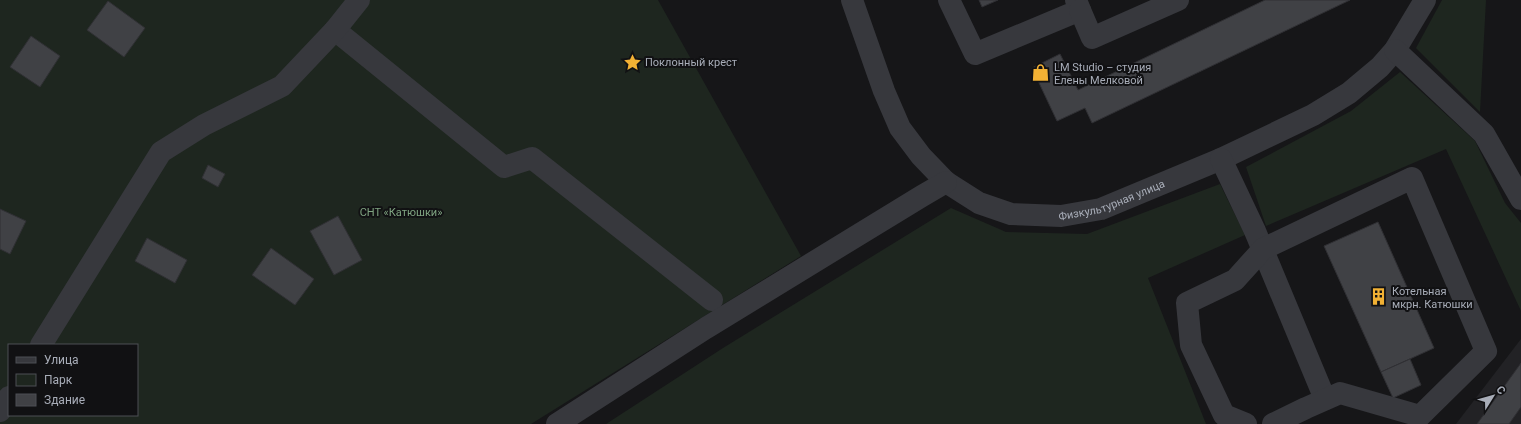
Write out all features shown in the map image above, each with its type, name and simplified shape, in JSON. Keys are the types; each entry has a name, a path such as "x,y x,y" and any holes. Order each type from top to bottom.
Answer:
{"street":[{"path":"42,344 161,152 204,125 282,86 335,30 359,0"},
{"name":"Физкультурная улица","path":"852,0 884,91 900,128 922,156 946,182 979,203 1011,214 1061,216 1101,209 1221,159 1312,115 1343,96 1380,67 1395,50 1425,0"},
{"path":"949,0 974,54 1078,5 1092,38 1178,0"},
{"path":"335,30 504,167 532,158 712,300"},
{"path":"1395,50 1484,134 1521,199"},
{"path":"1221,159 1256,231 1325,399"},
{"path":"1246,424 1224,415 1191,345 1187,303 1235,280 1263,249 1412,178 1486,351 1420,416 1340,393 1273,424"},
{"path":"557,424 706,328 946,182"},
{"path":"0,411 8,399"}],"shaded area":[{"path":"1521,339 1521,424 1456,424"}],"green space":[{"name":"СНТ «Катюшки»","path":"0,0 658,0 801,256 531,424 0,424"},
{"path":"1442,0 1486,0 1480,112 1416,48"},
{"path":"1400,72 1475,141 1505,203 1521,223 1521,311 1446,149 1266,226 1246,167 1351,111"},
{"path":"1220,184 1245,235 1148,278 1206,424 606,424 723,348 951,208 1006,232 1087,234"}],"building":[{"path":"979,0 998,0 982,7"},
{"path":"1265,0 1350,0 1092,123 1085,108 1057,121 1032,68 1060,54 1078,90"},
{"path":"108,1 145,28 124,57 87,30"},
{"path":"31,36 60,56 40,87 10,67"},
{"path":"208,165 225,174 218,187 202,178"},
{"path":"0,209 26,221 10,254 0,249"},
{"path":"338,216 362,260 334,275 310,231"},
{"name":"Котельная мкрн. Катюшки","path":"1378,222 1434,348 1381,372 1324,246"},
{"path":"147,238 187,260 175,283 135,261"},
{"path":"271,248 314,279 295,305 252,275"},
{"path":"1410,359 1421,385 1393,398 1381,372"},
{"path":"1521,363 1521,407 1509,424 1477,424"}],"place":[{"name":"Поклонный крест","path":"632,62"},
{"name":"LM Studio – студия Елены Мелковой","path":"1041,73"},
{"name":"Котельная мкрн. Катюшки","path":"1379,297"}]}
